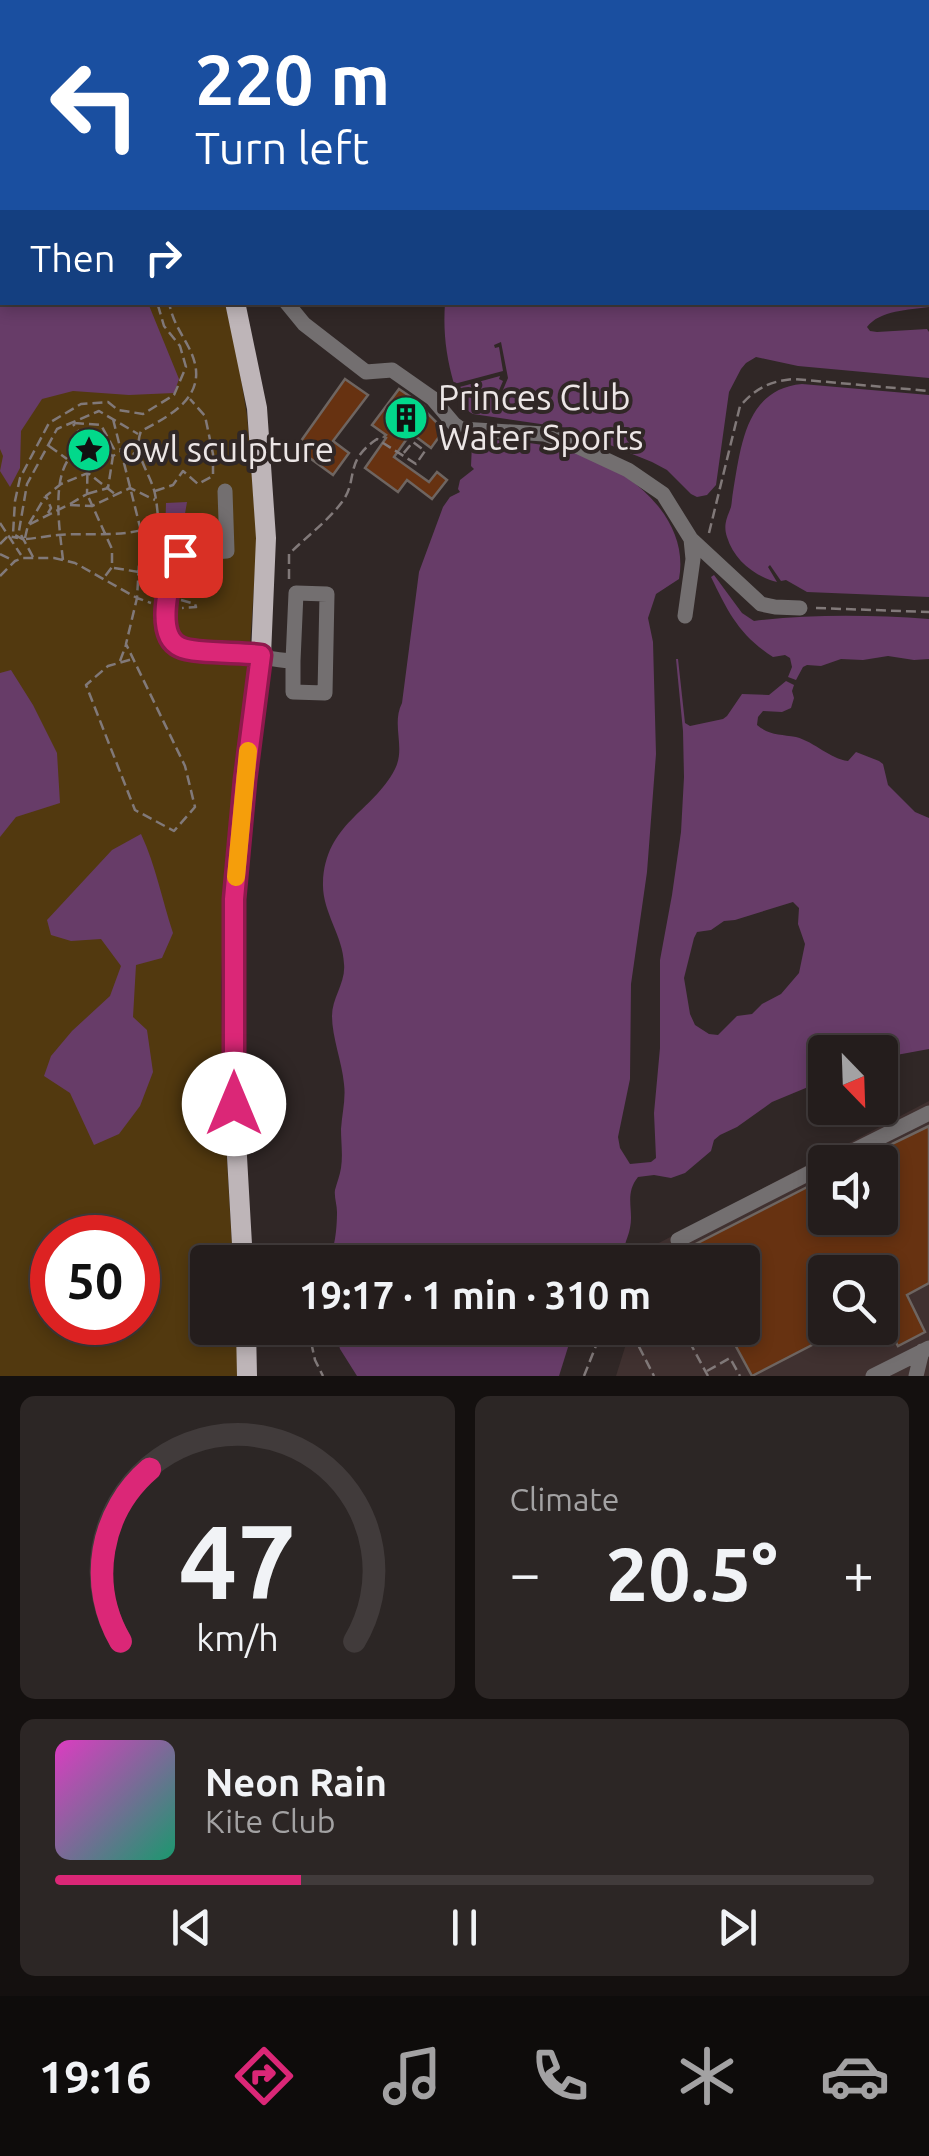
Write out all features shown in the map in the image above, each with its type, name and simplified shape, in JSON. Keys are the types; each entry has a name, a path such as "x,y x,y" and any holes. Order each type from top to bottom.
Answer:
{"main road":[{"path":"236,305 257,408 266,538 261,655 234,899 234,1104 242,1245"},
{"path":"246,1345 247,1376"}],"lane":[{"path":"288,305 304,324 366,372 392,370 432,398 461,429 544,434 628,470 663,494 720,566 761,604 800,608"},
{"path":"225,491 227,551 176,556 165,607 170,640 182,648 293,661"},
{"path":"685,616 693,559 700,541"},
{"path":"690,574 707,565 720,566"},
{"path":"296,593 326,594 325,693 294,692 293,661 296,593"},
{"path":"866,1145 929,1113"},
{"path":"678,1240 808,1174"},
{"path":"873,1376 926,1350"},
{"path":"916,1376 926,1350"}],"path":[{"path":"24,540 13,534 15,501 20,478 49,422 81,404 108,402 118,410 143,414 174,395 186,368 180,346 164,326 158,305"},
{"path":"169,305 172,321 191,350 195,380 189,398 173,414 141,431 140,456 154,491 157,524 176,556"},
{"path":"700,541 740,406 754,390 776,380 794,379 929,391"},
{"path":"154,491 173,486 183,471 198,484 213,476 205,416 189,398"},
{"path":"34,556 19,531 28,484 56,429 99,411 140,434"},
{"path":"113,419 141,531 137,598 119,663"},
{"path":"72,422 88,444 113,456 126,450 140,456"},
{"path":"72,422 101,425 114,449 108,488"},
{"path":"296,593 289,584 289,554 342,502 355,461 377,439 402,456 416,464 425,451 413,442 402,456"},
{"path":"62,560 60,484 68,460 88,444"},
{"path":"88,444 87,494 112,550 112,567 104,579"},
{"path":"48,446 68,460"},
{"path":"24,540 28,525 46,496 60,484 88,473"},
{"path":"88,473 116,495"},
{"path":"28,525 87,494 108,488"},
{"path":"130,488 156,500"},
{"path":"68,505 92,506 130,488"},
{"path":"46,496 52,508 46,516"},
{"path":"0,522 22,558"},
{"path":"8,536 24,540 105,535 141,531 157,524"},
{"path":"145,584 162,533"},
{"path":"0,544 8,536"},
{"path":"0,554 15,561"},
{"path":"0,576 22,558 62,560 156,604 138,572 112,567"},
{"path":"172,609 196,607 195,604"},
{"path":"800,608 929,612"},
{"path":"126,644 185,766 195,807 174,831 135,810 86,685 108,666 133,659"},
{"path":"312,1345 323,1376"},
{"path":"584,1376 596,1345"},
{"path":"638,1345 654,1376"},
{"path":"691,1345 707,1374 730,1358 740,1376"}],"shaded area":[{"path":"0,305 225,305 238,360 247,416 257,540 248,676 225,865 223,1095 232,1245 190,1245 190,1345 237,1345 238,1376 0,1376"},
{"path":"0,305 149,305 179,379 174,393 73,391 42,399 21,431 20,468 10,487 0,471"},
{"path":"445,305 929,305 887,314 867,327 877,332 927,329 929,378 798,366 756,357 741,369 729,392 716,485 707,495 697,497 667,470 568,428 467,410 456,388 500,376 500,397 508,378 501,342 494,345 499,347 503,371 454,384 444,324"},
{"path":"802,384 929,395 929,597 807,592 781,581 770,565 777,582 760,576 735,553 725,525 749,423 768,397 783,388"},
{"path":"484,440 533,443 601,463 641,488 658,506 669,522 679,550 679,579 656,594 648,618 653,642 656,754 647,872 631,984 630,1079 618,1137 630,1164 656,1158 660,960 681,832 684,777 676,659 685,723 690,726 723,719 742,694 769,695 786,681 794,685 791,708 782,712 763,711 757,725 771,733 803,739 841,760 848,761 856,752 879,761 888,785 915,812 929,818 929,1049 898,1055 898,1035 808,1035 808,1087 772,1102 720,1135 711,1151 685,1173 671,1178 638,1177 630,1196 631,1221 625,1245 334,1245 345,1095 332,1016 344,964 324,894 326,863 341,832 386,784 398,761 398,719 419,572 443,507 460,492 460,480 474,469 472,444 480,448","holes":["793,902 799,908 798,924 805,944 799,973 781,994 752,1014 737,1016 718,1035 695,1025 684,978 697,932"]},
{"path":"187,502 181,537 165,535 166,503"},
{"path":"714,575 742,613 754,621 841,616 929,619 929,659 841,659 821,666 807,665 796,680 788,677 790,658 773,657 743,631 723,601 711,577"},
{"path":"11,670 57,753 60,803 16,817 0,837 0,673"},
{"path":"141,834 173,933 162,958 136,965 133,1017 147,1030 153,1072 140,1106 119,1134 94,1145 70,1093 44,1076 51,1056 110,996 121,966 101,939 71,941 51,935 47,920 112,850"},
{"path":"929,1101 929,1376 616,1376 626,1345 760,1345 760,1245 657,1245 808,1165 808,1235 898,1235 898,1145 845,1145 883,1125 898,1125 898,1117"},
{"path":"339,1345 569,1345 559,1376 357,1376"}],"building":[{"path":"345,379 368,395 333,441 349,453 333,475 296,448"},
{"path":"399,389 424,406 444,430 431,448 411,433 394,457 429,482 437,472 447,480 432,499 407,480 398,492 365,468 386,438 372,425"},
{"path":"929,1126 929,1283 907,1295 925,1332 897,1345 898,1255 808,1255 808,1345 812,1345 752,1376 735,1345 760,1345 760,1245 694,1245 808,1187 808,1235 898,1235 898,1145 890,1145"}],"slow traffic":[{"path":"236,877 248,751"}],"place":[{"name":"Princes Club Water Sports","path":"406,418"},
{"name":"owl sculpture","path":"89,450"}],"route":[{"path":"180,555 176,556 165,607 170,640 182,648 261,655 234,899 234,1104"}]}
